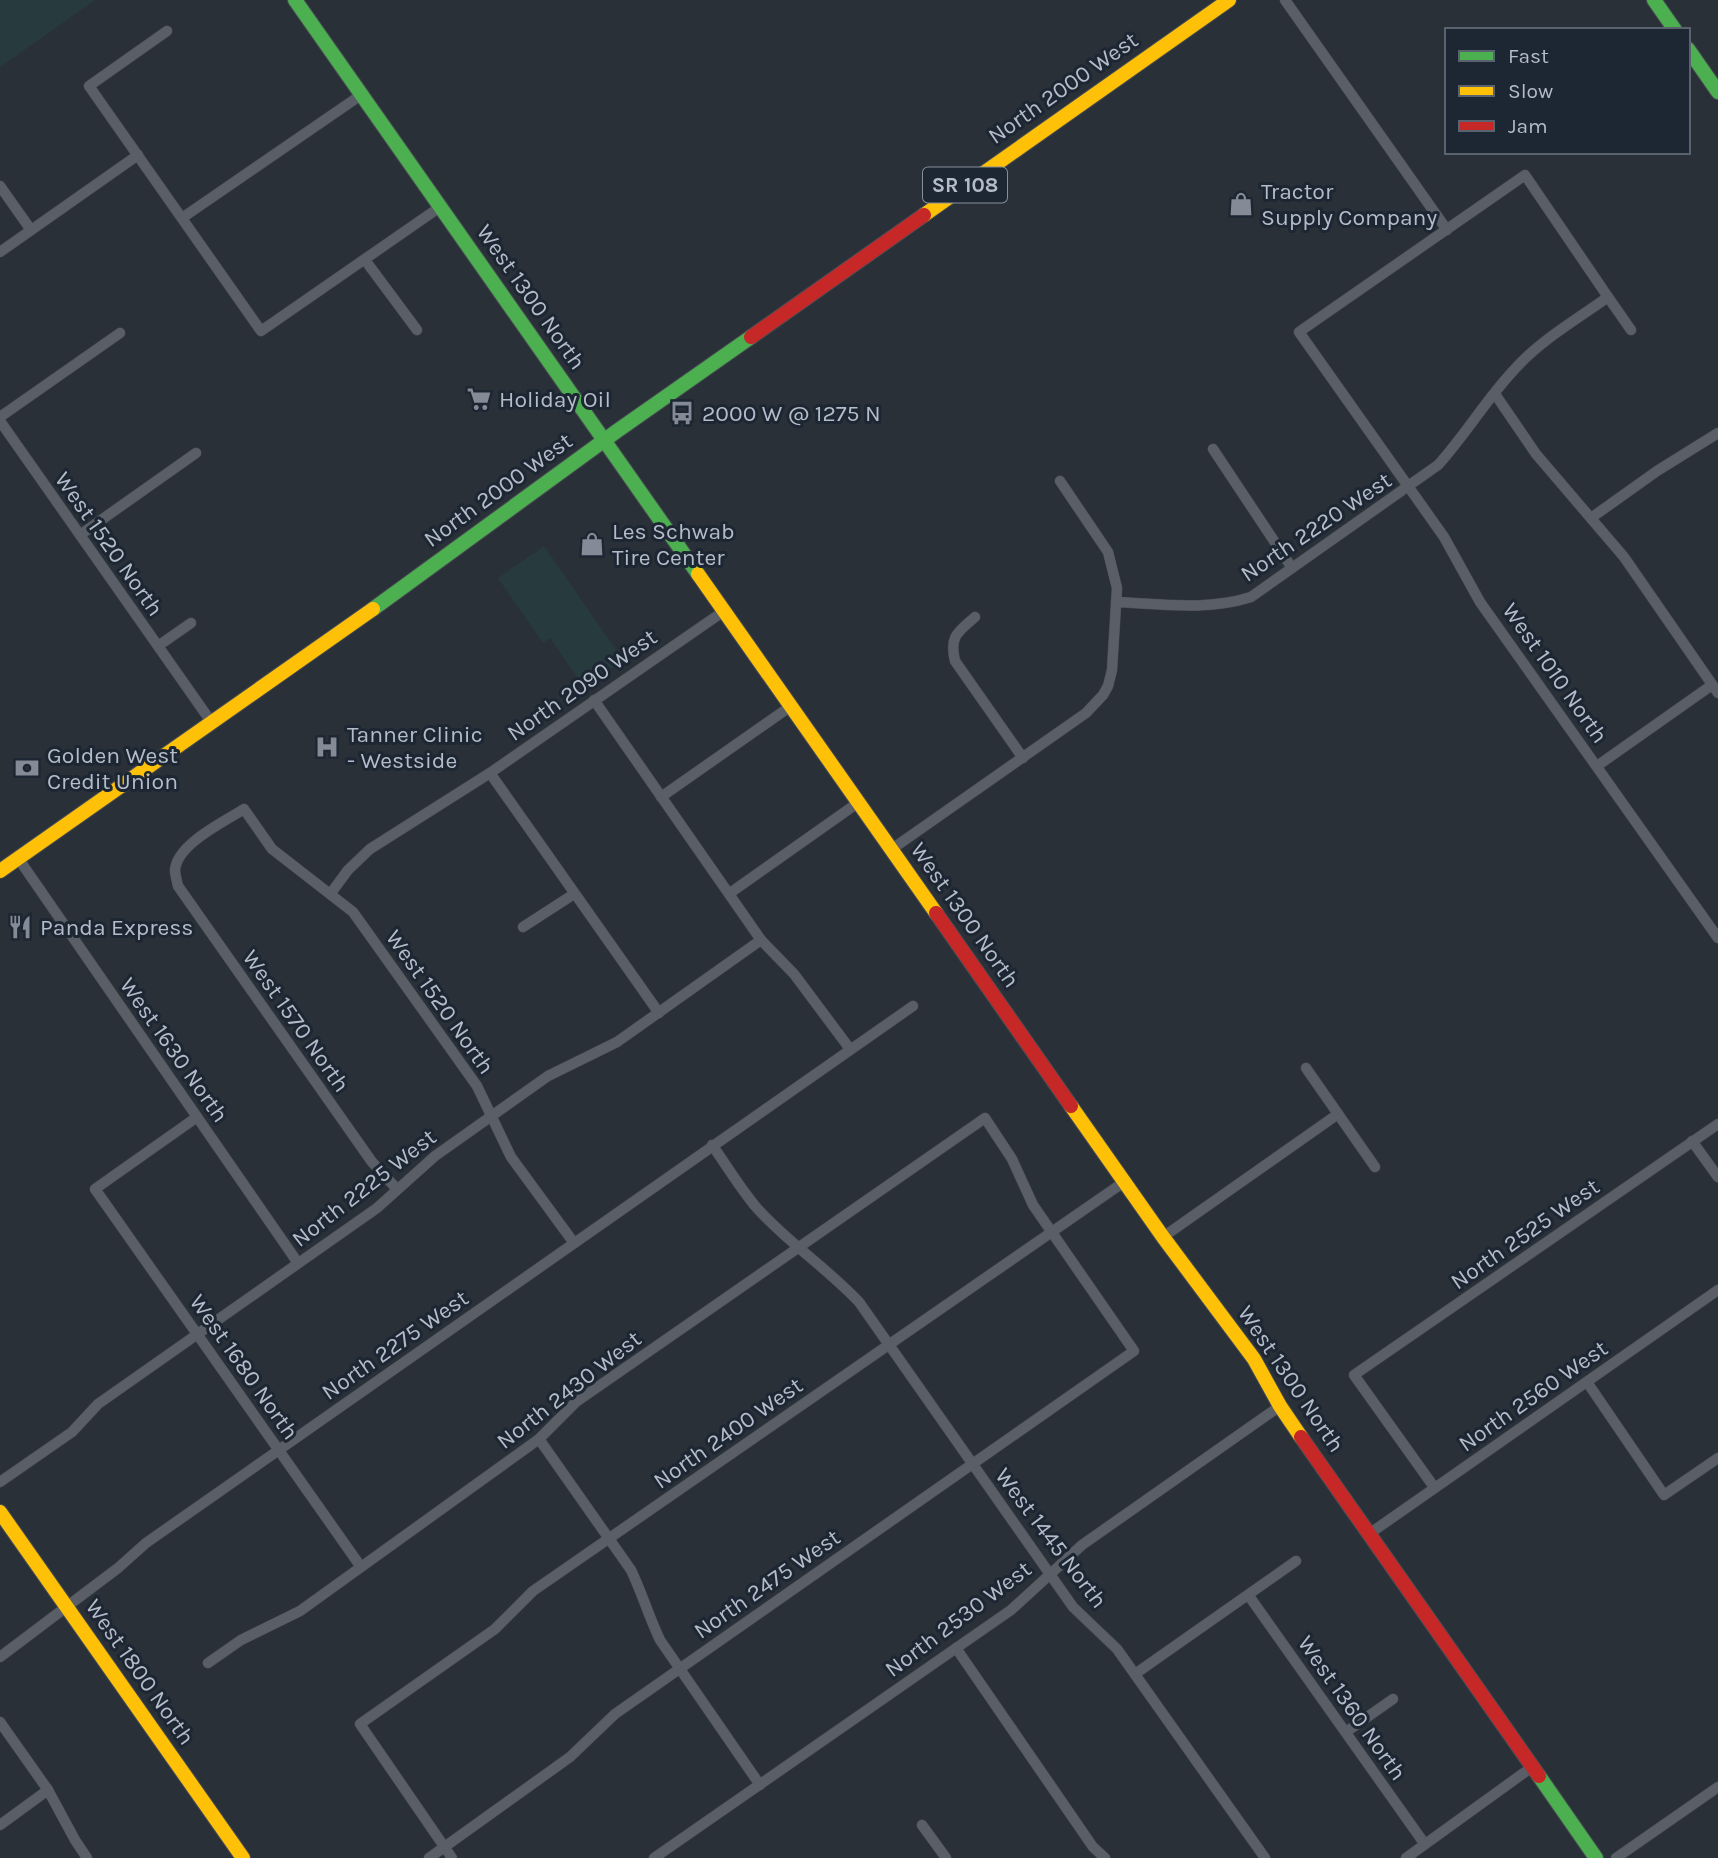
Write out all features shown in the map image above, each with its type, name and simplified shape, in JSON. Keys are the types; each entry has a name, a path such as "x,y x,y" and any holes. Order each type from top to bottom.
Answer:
{"street":[{"name":"West 1300 North","path":"295,0 1124,1182 1254,1359 1280,1406 1596,1858"},
{"name":"North 2000 West","path":"0,871 331,640 604,442 1229,0"},
{"path":"1285,0 1447,230 1525,175 1632,330"},
{"path":"1654,0 1674,28"},
{"path":"167,31 89,86 261,331 440,207"},
{"path":"1690,52 1718,92"},
{"path":"182,218 361,95"},
{"path":"0,252 138,155"},
{"path":"0,186 31,230"},
{"name":"West 1010 North","path":"1447,230 1299,332 1444,537 1480,602 1718,938"},
{"path":"365,260 417,330"},
{"name":"North 2220 West","path":"1116,602 1206,606 1231,604 1251,597 1438,465 1513,371 1530,354 1608,297"},
{"path":"0,419 120,333"},
{"path":"1495,394 1544,465 1624,557 1715,689 1597,766"},
{"name":"West 1520 North","path":"0,419 212,723"},
{"path":"1591,517 1718,433"},
{"path":"1213,449 1292,568"},
{"path":"80,536 195,453"},
{"path":"892,849 1086,713 1103,695 1112,670 1117,588 1108,552 1060,481"},
{"name":"North 2090 West","path":"331,893 348,870 370,849 490,773 723,611"},
{"path":"975,617 956,634 951,646 955,661 1023,758"},
{"path":"158,646 191,623"},
{"path":"594,700 761,940 794,974 850,1049"},
{"path":"661,797 791,706"},
{"path":"490,773 659,1013"},
{"path":"730,894 859,802"},
{"name":"West 1520 North","path":"175,870 179,855 191,843 244,808 272,849 353,912 477,1086 511,1157 574,1243"},
{"name":"West 1630 North","path":"18,858 298,1263"},
{"name":"West 1570 North","path":"175,870 178,886 372,1162 396,1188"},
{"path":"523,927 574,894"},
{"name":"North 2225 West","path":"0,1482 72,1432 98,1404 377,1208 396,1188 435,1156 548,1076 617,1042 761,940"},
{"name":"North 2275 West","path":"0,1657 146,1543 913,1006"},
{"path":"1306,1068 1375,1167"},
{"path":"1163,1237 1338,1114"},
{"name":"West 1680 North","path":"197,1117 95,1189 361,1567"},
{"name":"North 2430 West","path":"208,1663 242,1640 300,1611 539,1438 576,1402 985,1118 1012,1160 1033,1205 1052,1231"},
{"name":"North 2525 West","path":"1434,1488 1354,1376 1718,1124"},
{"path":"1692,1141 1718,1177"},
{"name":"West 1445 North","path":"712,1146 757,1207 859,1302 1073,1607 1117,1649 1265,1858"},
{"name":"North 2400 West","path":"443,1846 360,1724 495,1629 533,1591 1124,1182"},
{"name":"North 2475 West","path":"429,1858 570,1757 615,1714 1134,1351 1052,1231"},
{"name":"North 2560 West","path":"1370,1534 1718,1290"},
{"path":"1587,1382 1664,1495 1718,1458"},
{"name":"North 2530 West","path":"654,1858 1011,1609 1082,1545 1280,1406"},
{"path":"539,1438 631,1570 648,1617 660,1640 760,1785"},
{"name":"West 1800 North","path":"0,1512 243,1858"},
{"path":"1135,1674 1296,1561"},
{"name":"West 1360 North","path":"1249,1596 1424,1843"},
{"path":"956,1648 1093,1847 1105,1858"},
{"path":"1346,1732 1392,1699"},
{"path":"0,1723 48,1790 88,1858"},
{"path":"1406,1858 1532,1767"},
{"path":"1616,1858 1718,1787"},
{"path":"0,1825 48,1790"},
{"path":"922,1825 946,1858"},
{"path":"443,1846 452,1858"}],"green space":[{"path":"0,0 95,0 0,67"},
{"path":"544,546 623,660 584,687 550,638 543,643 498,578"}],"traffic: fast":[{"path":"295,0 698,574"},
{"path":"1654,0 1674,28"},
{"path":"1690,52 1718,92"},
{"path":"373,609 751,337"},
{"path":"1539,1776 1596,1858"}],"traffic: slow":[{"path":"924,215 1229,0"},
{"path":"698,574 936,913"},
{"path":"0,871 373,609"},
{"path":"1071,1106 1163,1237 1254,1359 1301,1437"},
{"path":"0,1512 243,1858"}],"traffic: jam":[{"path":"751,337 924,215"},
{"path":"936,913 1071,1106"},
{"path":"1301,1437 1539,1776"}],"place":[{"name":"Tractor Supply Company","path":"1241,204"},
{"name":"Holiday Oil","path":"479,399"},
{"name":"2000 W @ 1275 N","path":"682,413"},
{"name":"Les Schwab Tire Center","path":"592,544"},
{"name":"Tanner Clinic - Westside","path":"327,747"},
{"name":"Golden West Credit Union","path":"27,768"},
{"name":"Panda Express","path":"20,927"}]}
